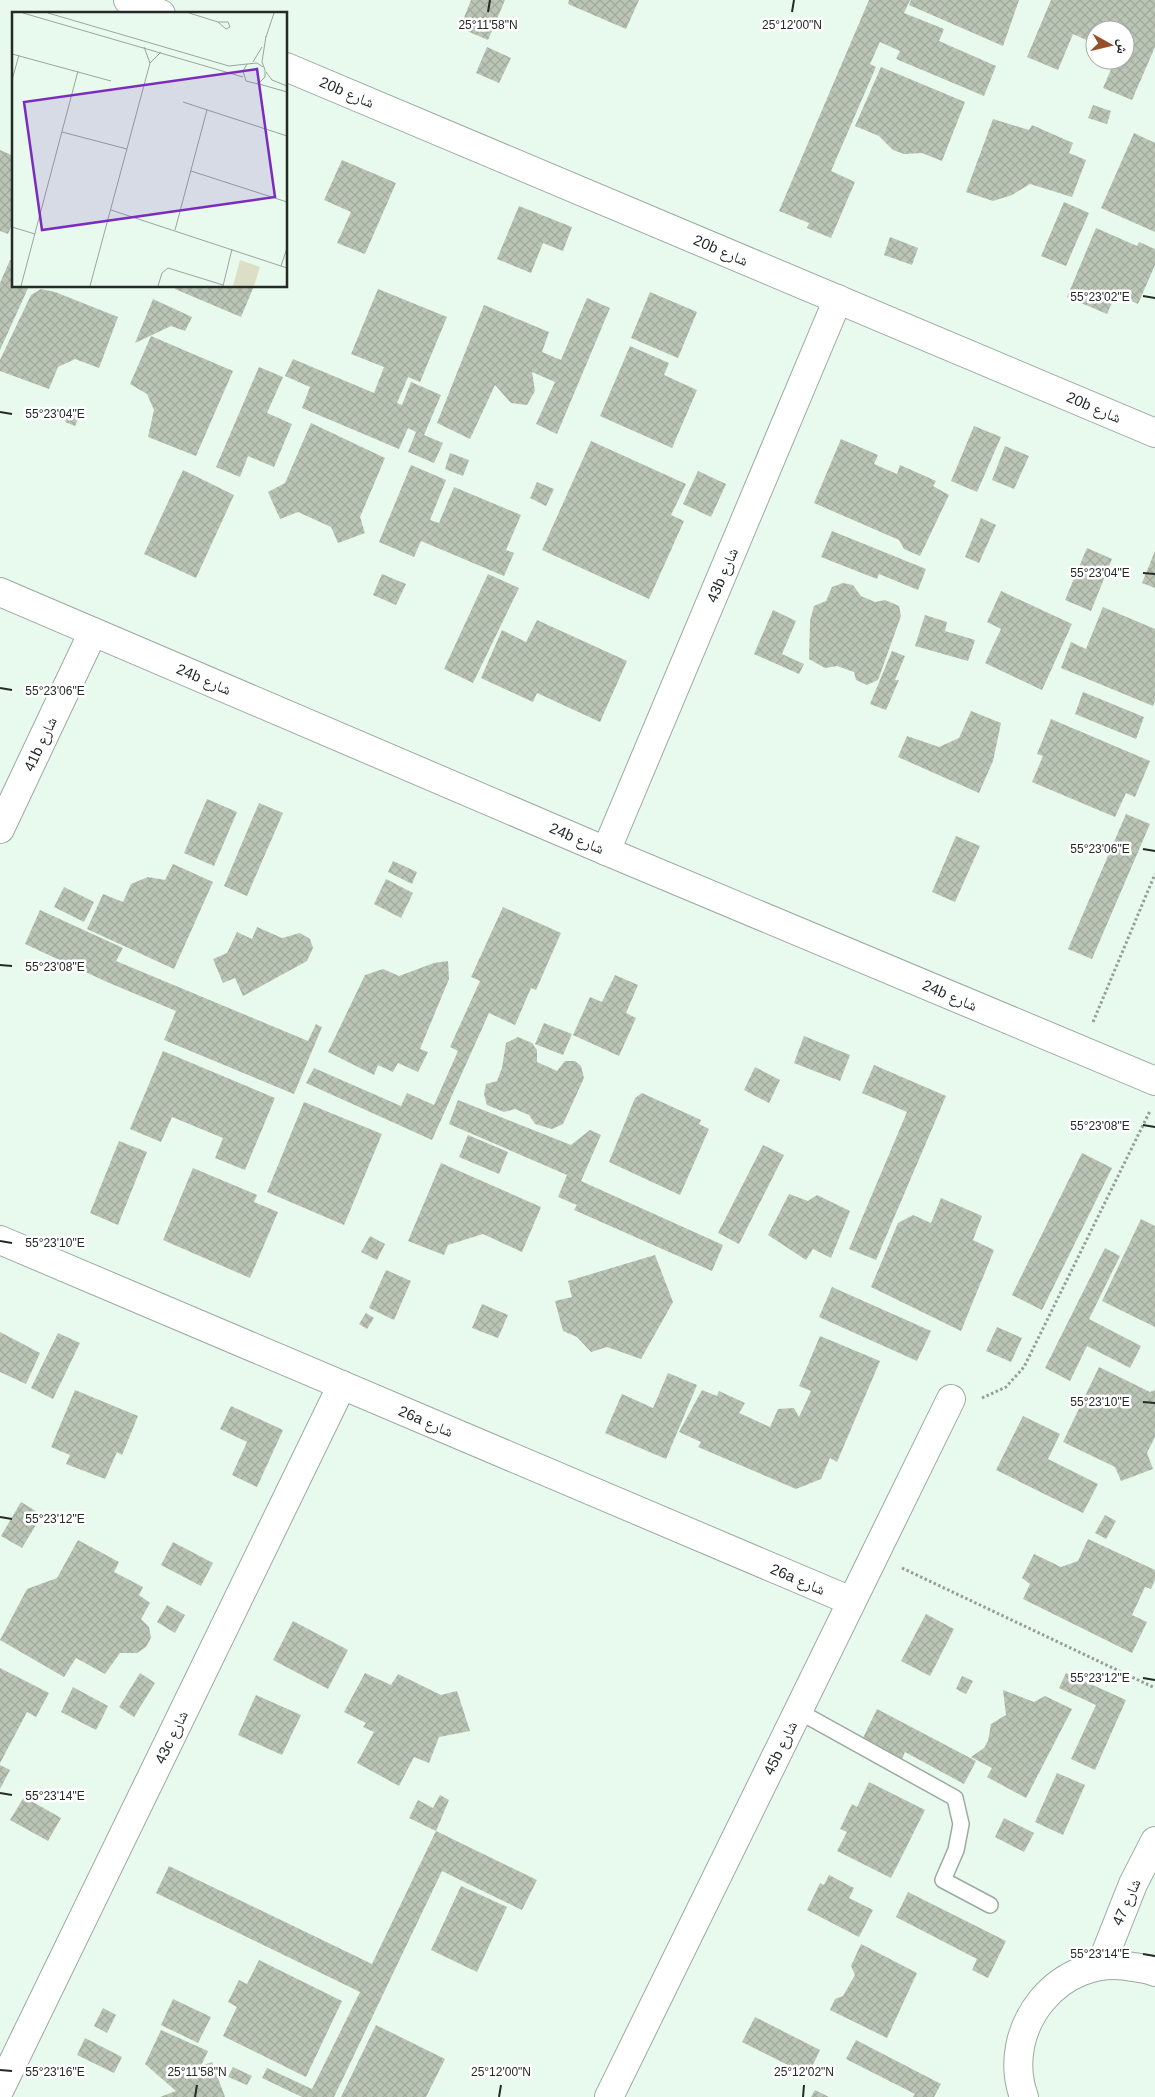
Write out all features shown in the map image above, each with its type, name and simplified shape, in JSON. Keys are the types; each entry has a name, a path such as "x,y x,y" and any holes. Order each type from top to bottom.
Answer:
{"street":[{"path":"128,0 156,12"},
{"name":"20b شارع","path":"288,68 1155,433"},
{"name":"43b شارع","path":"606,851 838,300"},
{"name":"24b شارع","path":"0,592 606,851 1155,1081"},
{"name":"41b شارع","path":"0,829 93,632"},
{"name":"26a شارع","path":"0,1240 851,1601"},
{"name":"43c شارع","path":"0,2089 342,1385"},
{"name":"45b شارع","path":"609,2097 948,1406"},
{"name":"شارع 47","path":"1101,1965 1130,1892 1155,1841"},
{"path":"1019,2092 1018,2052 1026,2025 1040,2000 1062,1981 1081,1971 1101,1965 1120,1964 1155,1972"}],"lane":[{"path":"798,1711 955,1798 961,1824 956,1850 943,1880 990,1905"}],"path":[{"path":"1081,1050 1155,874"},
{"path":"948,1406 1006,1387 1024,1368 1151,1110"},
{"path":"874,1555 1155,1688"}],"building":[{"path":"471,0 505,0 488,40 460,28"},
{"path":"569,0 639,0 626,29 568,4"},
{"path":"869,0 910,0 904,13 944,29 939,41 996,66 984,96 896,59 900,51 880,42 870,64 876,67 831,171 855,182 831,238 807,228 809,223 779,211"},
{"path":"911,0 1019,0 1003,46 909,5"},
{"path":"1051,0 1155,0 1155,47 1132,100 1103,88 1111,70 1135,70 1135,20 1085,20 1085,39 1073,34 1058,70 1027,57"},
{"path":"487,47 511,58 499,83 476,73"},
{"path":"881,67 965,102 942,161 922,153 904,154 893,150 879,136 855,126"},
{"path":"1093,105 1111,111 1107,124 1088,118"},
{"path":"993,119 1029,130 1032,125 1073,143 1069,153 1086,160 1072,197 1030,184 1012,195 993,201 966,192"},
{"path":"1134,133 1155,143 1155,232 1101,208"},
{"path":"0,150 12,155 12,225 8,234 0,231"},
{"path":"342,160 396,183 365,254 337,243 351,212 324,200"},
{"path":"1064,202 1089,213 1066,266 1041,256"},
{"path":"519,206 572,227 563,251 543,243 531,273 497,259"},
{"path":"1096,228 1137,246 1139,242 1155,249 1155,265 1138,304 1116,294 1107,314 1067,297"},
{"path":"890,237 918,248 912,265 884,255"},
{"path":"10,260 12,261 12,288 28,288 0,350 0,283"},
{"path":"175,288 253,288 241,317"},
{"path":"41,289 55,292 118,317 99,368 75,359 58,367 49,389 0,371 0,360 31,295"},
{"path":"378,289 447,317 420,382 408,377 397,403 402,405 411,382 441,395 424,435 443,443 434,463 408,452 416,432 408,428 399,449 302,408 310,387 285,376 293,359 374,393 384,367 351,354"},
{"path":"650,292 697,312 678,358 631,338"},
{"path":"587,298 610,308 557,434 536,424 555,382 532,372 535,391 527,405 511,403 495,385 470,439 437,423 484,305 549,332 542,352 561,360"},
{"path":"153,299 192,317 185,331 171,326 135,343"},
{"path":"151,336 233,371 196,456 148,437 154,410 147,394 130,384"},
{"path":"630,346 669,363 664,375 697,390 672,448 600,416"},
{"path":"259,367 283,377 267,413 292,424 274,467 248,456 240,477 216,467"},
{"path":"71,407 82,411 75,426 65,422"},
{"path":"311,423 385,458 360,517 365,533 338,543 331,527 298,512 280,519 268,492 285,483"},
{"path":"974,426 1001,437 977,492 951,481"},
{"path":"841,439 878,455 874,464 897,474 900,465 936,481 933,486 949,495 920,556 904,549 899,540 814,503"},
{"path":"591,441 686,484 671,515 684,521 649,599 542,550"},
{"path":"1005,446 1029,456 1014,489 992,480"},
{"path":"450,453 469,460 463,476 445,469"},
{"path":"411,465 446,480 430,520 439,523 454,487 521,515 506,550 514,553 504,576 421,541 414,557 379,542"},
{"path":"183,470 234,495 196,578 144,554"},
{"path":"698,471 726,484 711,517 683,504"},
{"path":"537,482 554,489 546,506 530,498"},
{"path":"981,518 996,525 979,563 965,557"},
{"path":"832,531 926,569 918,590 879,574 877,579 821,557"},
{"path":"1087,548 1112,559 1091,611 1065,600"},
{"path":"1155,551 1155,588 1142,583"},
{"path":"382,574 406,584 396,605 373,595"},
{"path":"488,574 519,588 473,683 444,669"},
{"path":"843,583 853,585 861,596 875,602 885,600 899,606 901,616 878,680 867,685 856,680 854,672 837,666 825,668 809,659 810,621 814,606 826,601 832,587"},
{"path":"1001,591 1072,624 1042,690 985,663 1001,629 987,622"},
{"path":"1103,607 1155,629 1155,701 1153,706 1061,668 1071,642 1086,649"},
{"path":"773,610 796,621 782,654 804,664 799,674 754,654"},
{"path":"925,615 947,622 945,631 975,640 968,661 915,646"},
{"path":"537,620 627,661 600,722 537,693 533,702 481,678 502,630 526,642"},
{"path":"892,651 905,656 895,680 899,680 886,710 870,704"},
{"path":"1083,692 1144,717 1136,739 1075,714"},
{"path":"971,711 1001,723 993,761 979,793 898,757 907,736 939,747 959,738"},
{"path":"1051,719 1150,761 1135,797 1126,793 1115,817 1032,782 1043,756 1037,754"},
{"path":"207,799 237,812 214,866 184,853"},
{"path":"259,803 283,813 247,896 224,886"},
{"path":"1126,814 1150,824 1092,959 1068,949"},
{"path":"956,836 980,846 955,902 932,892"},
{"path":"393,861 417,872 412,884 388,872"},
{"path":"173,864 213,882 174,969 87,929 103,894 123,902 131,884 148,877 165,880"},
{"path":"386,879 413,893 401,918 374,904"},
{"path":"64,887 94,902 84,922 54,907"},
{"path":"503,907 561,933 536,990 531,988 515,1025 489,1013 432,1140 306,1083 314,1068 401,1106 407,1093 434,1105 458,1051 450,1047 480,981 471,977"},
{"path":"40,910 123,948 116,961 308,1041 316,1024 322,1027 294,1094 164,1040 176,1011 25,944"},
{"path":"257,927 282,938 300,933 310,939 313,948 307,961 243,996 235,978 223,983 213,959 227,953 237,932 252,939"},
{"path":"448,961 449,979 420,1049 428,1052 418,1072 398,1063 393,1072 378,1065 374,1075 328,1052 365,975 383,969 399,976 434,963"},
{"path":"615,975 638,985 626,1013 636,1018 619,1056 573,1035 590,997 602,1002"},
{"path":"544,1023 572,1034 563,1055 535,1044"},
{"path":"804,1036 850,1055 840,1081 794,1063"},
{"path":"518,1037 532,1043 537,1050 537,1062 557,1071 565,1061 575,1061 581,1066 584,1078 563,1124 552,1129 535,1124 529,1115 515,1109 504,1112 487,1105 484,1094 486,1084 497,1081 502,1068 506,1043"},
{"path":"163,1051 275,1098 245,1170 215,1158 223,1138 172,1117 161,1142 130,1129"},
{"path":"874,1065 946,1096 876,1260 849,1249 907,1112 862,1093"},
{"path":"755,1067 780,1080 769,1103 744,1090"},
{"path":"642,1093 701,1120 699,1124 709,1129 680,1195 609,1162 635,1098"},
{"path":"458,1100 571,1145 590,1130 601,1135 581,1181 723,1245 712,1271 574,1210 577,1205 558,1197 567,1175 449,1124"},
{"path":"304,1102 382,1134 344,1225 267,1192"},
{"path":"468,1135 508,1152 499,1174 459,1157"},
{"path":"119,1141 147,1152 118,1225 90,1213"},
{"path":"763,1145 784,1155 739,1244 718,1233"},
{"path":"1082,1153 1112,1168 1042,1310 1012,1295"},
{"path":"441,1163 541,1207 522,1252 483,1234 448,1245 444,1255 408,1241"},
{"path":"193,1168 257,1195 254,1202 278,1212 250,1278 163,1240"},
{"path":"789,1194 808,1201 817,1195 850,1211 831,1258 813,1249 806,1260 768,1235"},
{"path":"941,1198 982,1216 973,1240 994,1250 961,1331 871,1287 898,1223 913,1215 931,1223"},
{"path":"1141,1219 1155,1226 1155,1327 1102,1301"},
{"path":"370,1236 385,1244 377,1260 361,1252"},
{"path":"1105,1248 1120,1256 1089,1319 1141,1346 1130,1368 1087,1346 1070,1381 1045,1368"},
{"path":"655,1255 673,1302 641,1359 607,1347 591,1352 577,1337 563,1331 555,1301 572,1297 568,1281"},
{"path":"386,1270 411,1281 394,1320 369,1308"},
{"path":"832,1287 931,1331 917,1361 819,1317"},
{"path":"482,1304 508,1315 498,1338 472,1328"},
{"path":"366,1313 374,1318 367,1329 359,1324"},
{"path":"997,1327 1022,1338 1011,1362 986,1351"},
{"path":"0,1332 40,1353 26,1384 0,1372"},
{"path":"58,1333 80,1343 53,1399 31,1388"},
{"path":"820,1336 880,1361 837,1462 830,1458 821,1479 796,1489 698,1447 701,1442 679,1432 702,1390 717,1396 719,1391 745,1403 739,1413 770,1427 778,1409 794,1408 799,1417 811,1391 799,1386"},
{"path":"1099,1367 1150,1392 1155,1390 1155,1437 1147,1453 1153,1469 1121,1481 1115,1467 1063,1442"},
{"path":"668,1373 697,1385 666,1459 605,1433 622,1394 653,1408"},
{"path":"75,1390 138,1416 122,1455 117,1452 105,1479 66,1464 70,1455 51,1447"},
{"path":"231,1406 283,1430 257,1487 232,1475 247,1442 220,1429"},
{"path":"1023,1416 1060,1434 1048,1459 1098,1484 1083,1513 996,1470"},
{"path":"21,1502 42,1515 22,1548 1,1536"},
{"path":"1105,1515 1116,1521 1106,1539 1095,1533"},
{"path":"1088,1539 1155,1570 1155,1580 1151,1589 1145,1587 1132,1615 1147,1622 1132,1653 1023,1599 1030,1584 1022,1578 1034,1554 1061,1567 1078,1561"},
{"path":"78,1540 119,1562 114,1572 143,1587 139,1595 150,1603 141,1619 149,1627 151,1638 146,1647 137,1653 120,1653 105,1674 76,1658 64,1677 0,1640 27,1589 57,1578"},
{"path":"173,1542 213,1563 201,1586 161,1565"},
{"path":"167,1605 185,1615 175,1633 157,1622"},
{"path":"926,1614 954,1629 930,1676 901,1661"},
{"path":"293,1621 348,1650 328,1689 273,1660"},
{"path":"0,1668 49,1693 36,1717 27,1712 0,1763"},
{"path":"140,1673 155,1683 134,1717 119,1707"},
{"path":"365,1673 391,1685 398,1674 441,1695 457,1691 470,1731 439,1737 429,1763 414,1757 399,1786 357,1763 374,1732 363,1727 366,1723 344,1712"},
{"path":"1066,1673 1126,1700 1095,1770 1071,1759 1096,1705 1059,1688"},
{"path":"962,1676 973,1681 966,1694 956,1689"},
{"path":"73,1687 108,1706 96,1730 61,1712"},
{"path":"1003,1690 1034,1702 1045,1696 1072,1709 1026,1798 987,1777 992,1768 971,1757 984,1748 988,1741 991,1724 1006,1715"},
{"path":"256,1695 301,1715 282,1755 238,1735"},
{"path":"877,1709 976,1761 964,1784 905,1752 902,1759 863,1738"},
{"path":"0,1765 10,1770 0,1789"},
{"path":"1057,1773 1085,1785 1063,1835 1035,1822"},
{"path":"869,1782 925,1810 891,1878 837,1851 847,1832 840,1829 852,1804 857,1807"},
{"path":"440,1795 449,1800 436,1831 409,1818 418,1800 433,1808"},
{"path":"24,1797 61,1818 48,1841 10,1820"},
{"path":"1004,1818 1034,1833 1024,1852 995,1837"},
{"path":"436,1831 537,1880 522,1910 442,1871 334,2097 302,2097 262,2078 267,2068 312,2089 360,1992 156,1893 169,1866 372,1964"},
{"path":"829,1875 854,1888 849,1898 873,1910 859,1937 807,1910 820,1883 824,1885"},
{"path":"461,1886 507,1907 477,1972 431,1950"},
{"path":"908,1892 1006,1941 988,1978 972,1970 977,1959 896,1917"},
{"path":"861,1944 917,1973 887,2038 830,2010 835,1999 843,1996 855,1975 851,1966"},
{"path":"259,1960 342,2001 306,2077 223,2036 237,2007 228,2002 239,1980 247,1984"},
{"path":"173,1999 211,2017 198,2043 161,2025"},
{"path":"103,2008 116,2015 107,2033 94,2026"},
{"path":"755,2017 820,2050 808,2075 742,2042"},
{"path":"376,2025 445,2059 426,2097 341,2097"},
{"path":"161,2030 208,2051 201,2066 212,2062 225,2097 160,2097 176,2091 145,2064"},
{"path":"85,2038 122,2057 114,2073 77,2055"},
{"path":"856,2040 941,2084 934,2097 913,2097 915,2094 846,2059"},
{"path":"233,2067 252,2076 247,2085 228,2077"},
{"path":"815,2090 829,2097 811,2097"}]}
